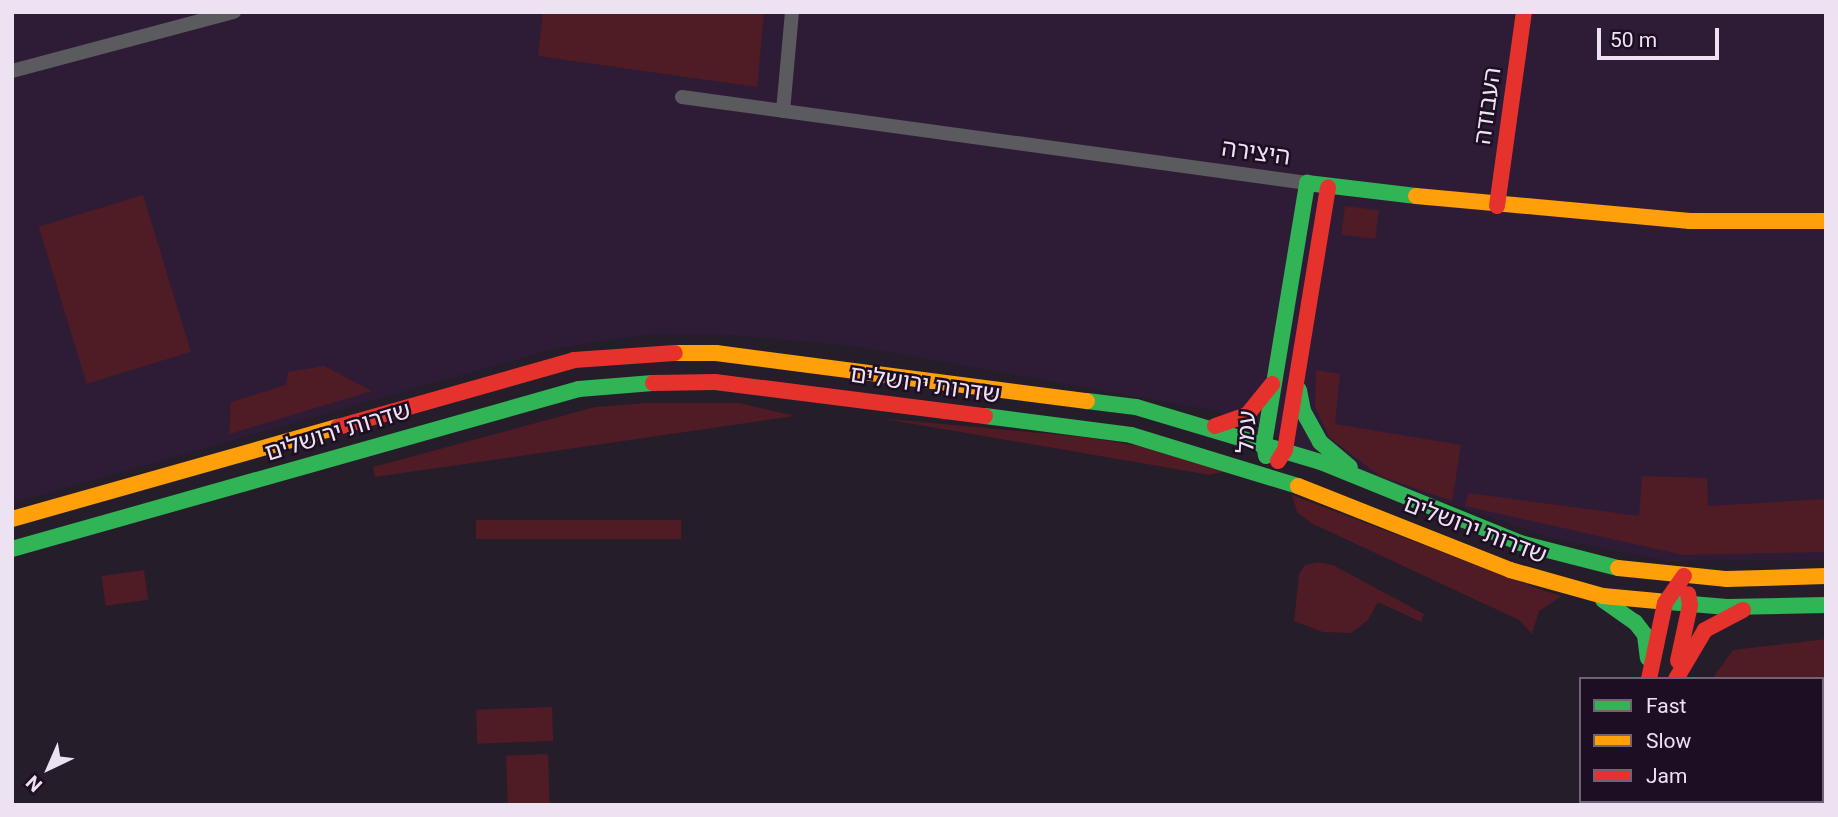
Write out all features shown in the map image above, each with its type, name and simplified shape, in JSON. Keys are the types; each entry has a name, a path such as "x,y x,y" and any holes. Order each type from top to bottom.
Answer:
{"main road":[{"name":"העבודה","path":"1497,206 1524,12"},
{"name":"היצירה","path":"1307,184 1497,206 1690,220 1826,220"},
{"name":"עמל","path":"1269,474 1264,444 1307,184"},
{"name":"עמל","path":"1269,474 1285,450 1328,187"},
{"name":"שדרות ירושלים","path":"12,519 469,387 619,354 770,357 1081,398 1205,425 1285,450 1566,558 1685,576 1826,576"},
{"path":"1296,379 1303,411 1320,442 1378,486"},
{"path":"1205,425 1238,421 1275,380"},
{"name":"שדרות ירושלים","path":"12,549 525,402 621,383 767,386 1078,427 1156,441 1269,474 1510,570 1593,594 1690,605 1826,605"},
{"path":"1649,677 1665,603 1685,576"},
{"path":"1675,677 1690,605 1685,576"},
{"path":"1593,594 1625,612 1645,635 1649,677"},
{"path":"1676,677 1690,650 1717,621 1747,609 1780,605"}],"street":[{"path":"12,71 234,12"},
{"path":"783,111 792,12"},
{"name":"היצירה","path":"682,97 1307,184"}],"shaded area":[{"path":"12,12 1826,12 1826,560 1668,561 1552,538 1358,473 1216,411 855,346 731,335 650,334 557,348 12,503"},
{"path":"543,12 764,12 757,87 538,56"},
{"path":"143,195 191,352 87,384 39,227"},
{"path":"1345,206 1379,210 1375,239 1341,235"},
{"path":"324,366 372,391 229,434 231,402 286,385 288,372"},
{"path":"1316,370 1340,374 1335,424 1461,445 1452,501 1380,476 1330,438 1315,407"},
{"path":"645,403 740,403 795,416 375,477 373,467 595,407"},
{"path":"879,418 1084,437 1146,447 1227,471 1210,475"},
{"path":"1642,476 1707,478 1708,506 1826,499 1826,552 1683,555 1465,506 1468,493 1639,516"},
{"path":"1292,495 1562,596 1539,611 1532,634 1519,620 1311,523 1297,512"},
{"path":"476,520 681,520 681,539 476,539"},
{"path":"1317,562 1333,565 1424,614 1421,622 1378,602 1368,620 1351,633 1323,632 1294,621 1299,574 1305,565"},
{"path":"144,570 148,600 106,606 101,576"},
{"path":"1826,639 1826,805 1677,805 1824,803 1824,677 1713,677 1733,650"},
{"path":"552,707 553,741 477,744 476,710"},
{"path":"548,754 550,805 508,805 506,755"}],"traffic: fast":[{"path":"1266,456 1264,444 1307,183 1416,196"},
{"path":"12,549 579,389 653,383"},
{"path":"1299,390 1303,411 1320,442 1350,467"},
{"path":"1087,401 1136,407 1321,462 1520,543 1618,568"},
{"path":"985,416 1131,435 1298,486"},
{"path":"1603,600 1635,622 1645,635 1648,658"},
{"path":"1657,601 1727,607 1826,605"}],"traffic: slow":[{"path":"1416,196 1690,221 1826,221"},
{"path":"675,353 716,353 1087,401"},
{"path":"12,519 338,427"},
{"path":"1298,486 1510,570 1603,596 1657,601"},
{"path":"1618,568 1727,579 1826,576"}],"traffic: jam":[{"path":"1497,206 1524,12"},
{"path":"1278,461 1285,450 1328,187"},
{"path":"338,427 574,360 675,353"},
{"path":"653,383 715,382 985,416"},
{"path":"1215,426 1247,415 1272,384"},
{"path":"1649,677 1665,603 1684,576"},
{"path":"1678,661 1690,605 1688,594"},
{"path":"1677,677 1705,630 1743,610"}]}
